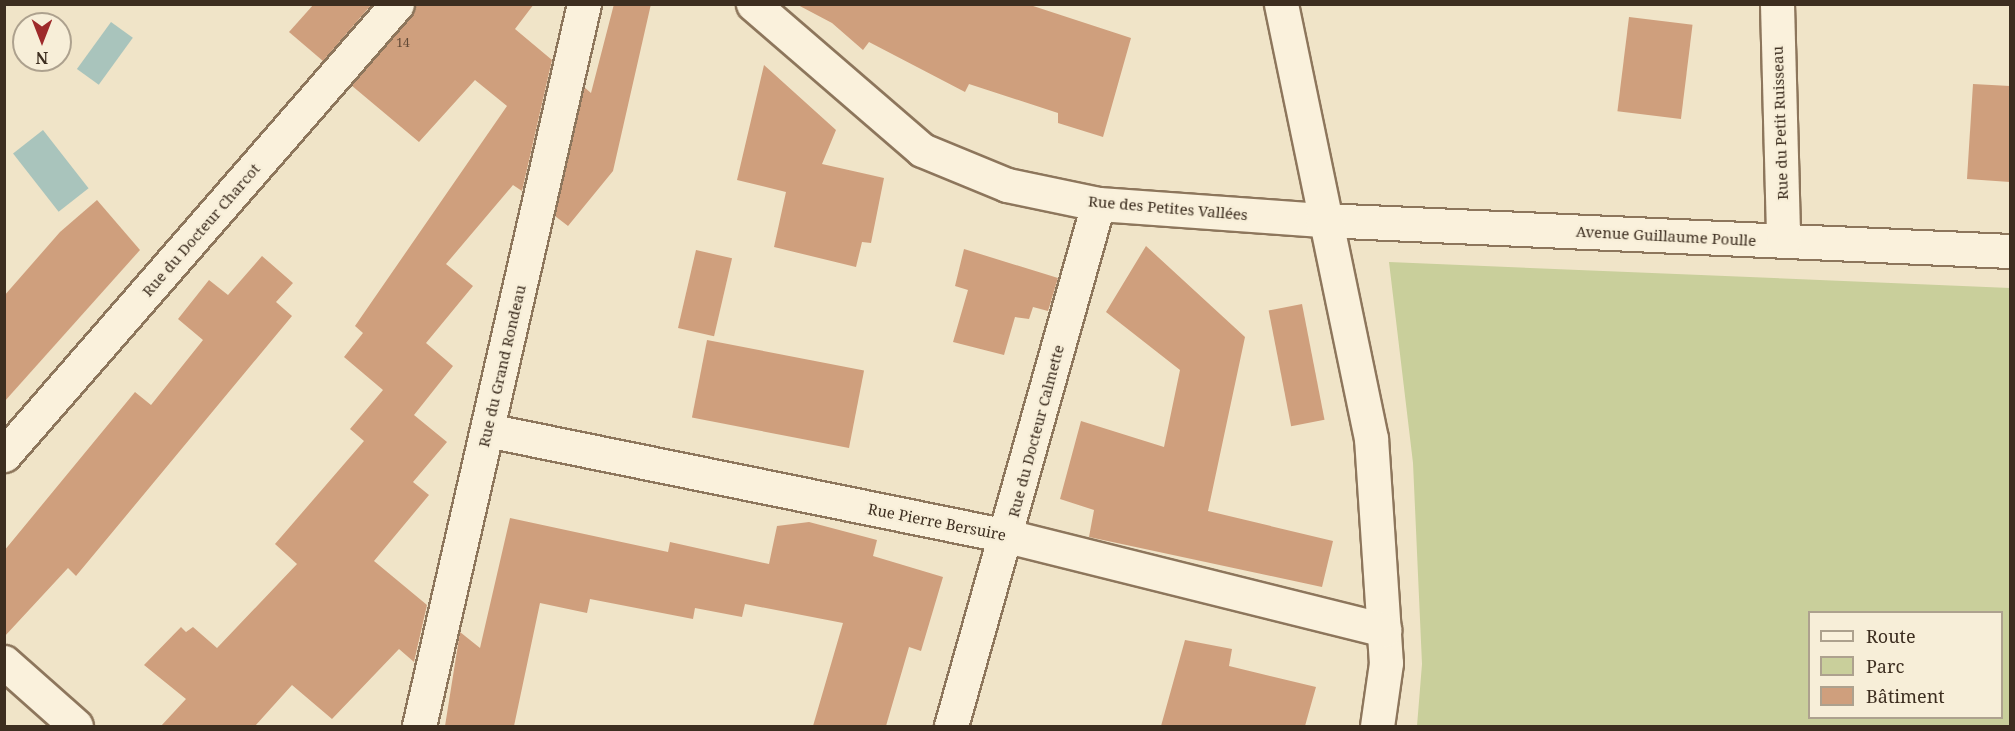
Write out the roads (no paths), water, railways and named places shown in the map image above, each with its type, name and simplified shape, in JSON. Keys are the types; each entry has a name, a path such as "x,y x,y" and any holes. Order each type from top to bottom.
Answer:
{"street":[{"name":"Rue du Docteur Charcot","path":"4,454 397,4"},
{"name":"Rue du Grand Rondeau","path":"419,726 584,4"},
{"name":"Rue des Petites Vallées","path":"753,4 922,150 1007,185 1098,204 1322,220"},
{"path":"1281,4 1322,220 1371,438 1386,663 1377,726"},
{"name":"Rue du Petit Ruisseau","path":"1777,4 1783,241"},
{"name":"Rue du Docteur Calmette","path":"951,726 1007,536 1098,204"},
{"name":"Avenue Guillaume Poulle","path":"1322,220 2010,251"},
{"name":"Rue Pierre Bersuire","path":"487,430 1007,536 1384,630"},
{"path":"4,662 76,726"}],"water":[{"path":"111,22 133,38 99,85 77,69"},
{"path":"43,130 89,188 59,212 13,153"}]}
